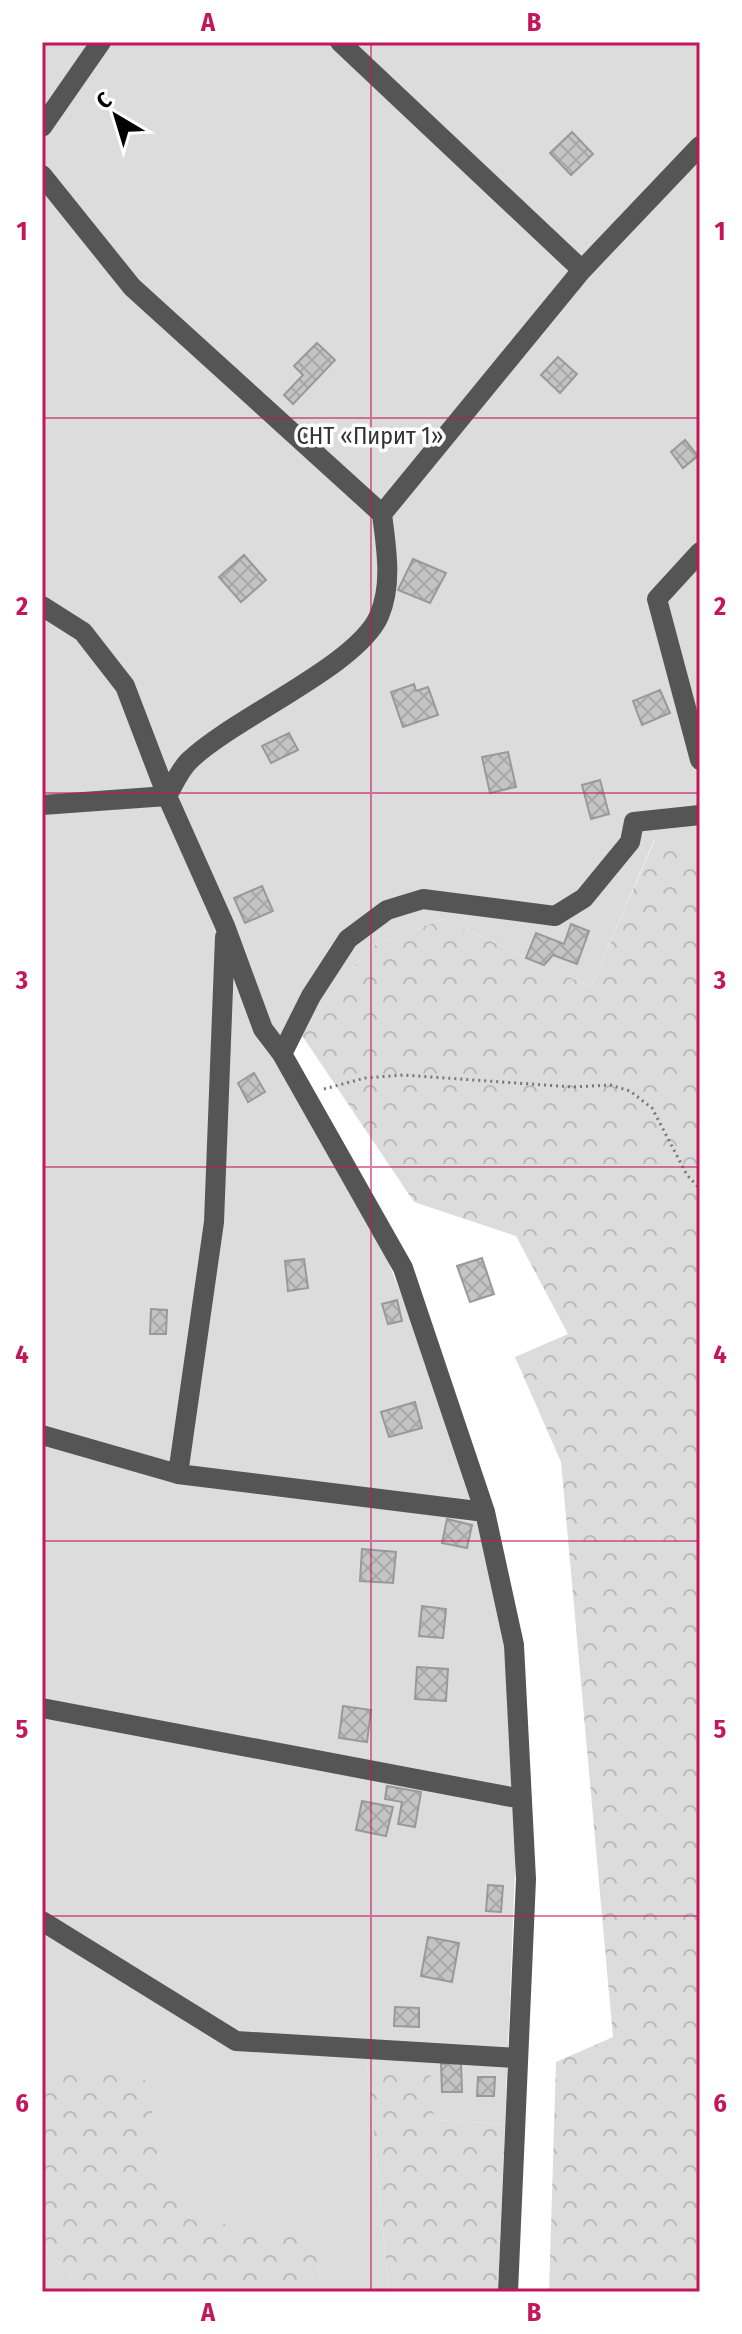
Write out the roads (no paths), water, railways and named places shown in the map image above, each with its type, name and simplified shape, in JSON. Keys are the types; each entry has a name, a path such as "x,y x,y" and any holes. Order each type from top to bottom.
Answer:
{"street":[{"path":"42,127 101,42"},
{"path":"340,42 582,270"},
{"path":"382,514 582,270 700,146"},
{"path":"42,175 132,287 382,514 388,567 379,617 353,651 233,726 188,762 167,796"},
{"path":"700,552 657,599 700,760"},
{"path":"42,606 83,632 125,686 167,796 225,926 263,1029 282,1054 403,1268 485,1512 514,1645 526,1879 524,1980 516,2058 518,2124 508,2292"},
{"path":"42,805 167,796"},
{"path":"282,1054 311,996 348,939 387,910 423,899 555,916 584,898 630,842 634,822 700,815"},
{"path":"178,1474 214,1222 225,926"},
{"path":"42,1435 178,1474 485,1512"},
{"path":"42,1708 522,1799"},
{"path":"42,1921 236,2041 516,2058"}],"park label":[{"name":"СНТ «Пирит 1»","path":"370,436"}]}
